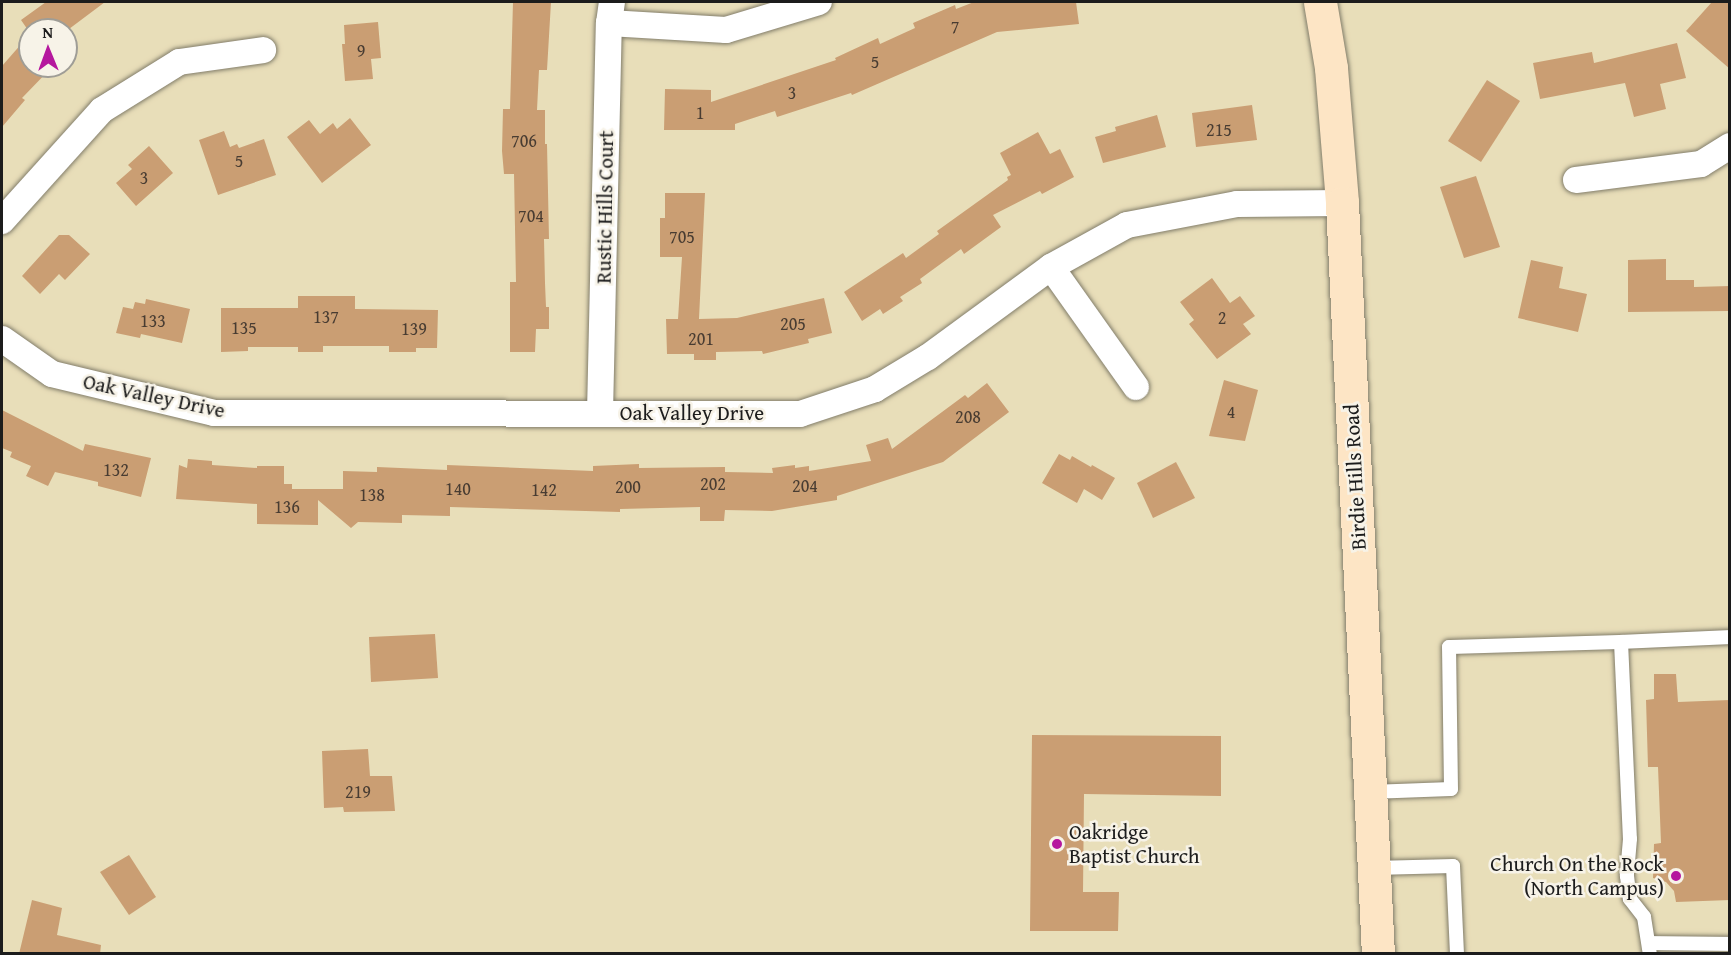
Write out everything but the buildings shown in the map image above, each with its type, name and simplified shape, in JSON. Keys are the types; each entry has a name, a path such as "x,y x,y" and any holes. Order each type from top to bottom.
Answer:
{"main road":[{"name":"Birdie Hills Road","path":"1320,2 1331,68 1342,203 1378,954"}],"street":[{"path":"611,12 726,30 819,2"},
{"name":"Rustic Hills Court","path":"600,413 611,12"},
{"path":"2,221 102,110 179,62 263,50"},
{"path":"1576,180 1701,164 1730,146"},
{"name":"Oak Valley Drive","path":"2,339 52,374 214,413 800,414 875,389 928,357 1051,267 1127,225 1237,204 1342,203"},
{"path":"1051,267 1136,387"}],"lane":[{"path":"1370,792 1451,789 1449,647 1730,637"},
{"path":"1621,642 1630,838 1627,876 1630,899 1644,917 1650,948 1730,944"},
{"path":"1374,868 1453,866 1457,954"}],"place":[{"name":"Oakridge Baptist Church","path":"1057,844"},
{"name":"Church On the Rock (North Campus)","path":"1676,876"}]}
